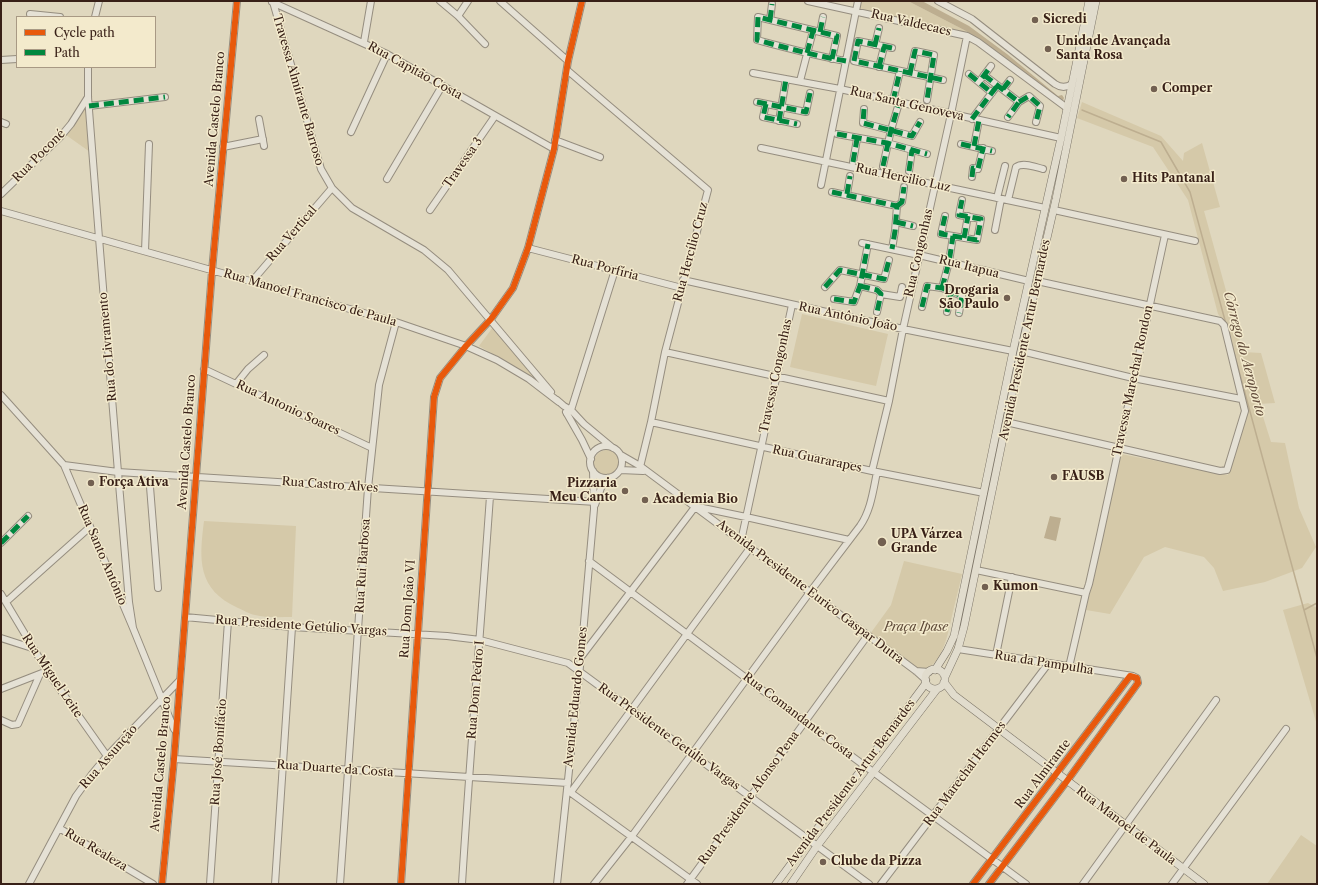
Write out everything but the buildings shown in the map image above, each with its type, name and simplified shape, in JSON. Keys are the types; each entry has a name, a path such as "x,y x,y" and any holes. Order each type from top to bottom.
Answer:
{"main road":[{"name":"Avenida Presidente Artur Bernardes","path":"944,679 958,649 976,570 1006,422 1029,281 1061,138 1089,1"},
{"name":"Avenida Presidente Artur Bernardes","path":"932,671 947,651 954,636 984,493 1017,351 1037,281 1054,210 1096,1"},
{"path":"932,671 941,672 944,679 938,688 931,688 926,682 926,677 932,671"},
{"name":"Rua Manoel de Paula","path":"944,679 954,695"},
{"name":"Avenida Presidente Artur Bernardes","path":"776,884 926,682"},
{"name":"Avenida Presidente Artur Bernardes","path":"791,884 817,846 938,688"},
{"name":"Rua Manoel de Paula","path":"938,688 954,695 1056,774 1204,884"}],"street":[{"path":"95,16 99,1"},
{"name":"Avenida Castelo Branco","path":"162,884 174,759 212,271 237,1"},
{"path":"364,42 371,1"},
{"path":"440,1 458,16 485,44"},
{"path":"458,16 468,1"},
{"path":"500,1 568,61"},
{"name":"Rua Dom João VI","path":"401,884 434,397 440,378 466,346 491,319 513,288 528,248 556,140 568,61 582,1"},
{"name":"Rua Valdecaes","path":"808,1 967,36 978,42 1067,108"},
{"path":"821,185 858,1"},
{"path":"938,1 972,19 1059,87 1064,88 1072,84"},
{"name":"Rua Capitão Costa","path":"272,2 364,42 554,149"},
{"name":"Travessa Almirante Barroso","path":"272,2 321,169 332,188 352,208 424,250 448,270 569,412"},
{"path":"770,20 772,4"},
{"path":"30,14 50,16"},
{"path":"832,59 837,36 758,17 757,40 832,59 846,61"},
{"path":"820,32 823,17"},
{"path":"875,45 879,28"},
{"path":"800,82 813,31"},
{"name":"Rua Congonhas","path":"594,884 632,836 868,513 874,471 902,329 951,114 967,36"},
{"path":"892,48 858,41 854,61 943,80"},
{"path":"879,67 884,47"},
{"path":"910,73 915,51 934,55 927,100"},
{"path":"351,132 387,54"},
{"path":"1,60 16,59"},
{"path":"979,83 991,66"},
{"name":"Rua do Livramento","path":"88,68 88,97 99,238 118,472 133,628"},
{"name":"Rua Hercílio Cruz","path":"567,70 708,190 665,352 641,470"},
{"path":"882,166 896,102 900,71"},
{"name":"Rua Santa Genoveva","path":"753,73 840,89 1061,138"},
{"path":"969,74 992,93"},
{"path":"984,75 1019,102"},
{"path":"779,121 786,79"},
{"path":"972,119 992,93 1010,80"},
{"path":"387,179 442,86"},
{"path":"758,102 806,112 810,93"},
{"path":"1008,117 1019,102 1029,96 1040,106 1036,122"},
{"name":"Rua Poconé","path":"1,194 61,136 71,124 88,97"},
{"path":"89,106 166,97"},
{"path":"766,104 763,117 796,124"},
{"path":"864,109 863,124 912,136 920,122"},
{"name":"Travessa 3","path":"430,210 495,116"},
{"path":"223,147 264,143 259,119"},
{"path":"974,146 979,120"},
{"path":"837,134 887,143 927,154"},
{"path":"852,162 858,138"},
{"path":"556,140 600,157"},
{"path":"145,250 149,144"},
{"path":"961,144 992,151"},
{"name":"Rua Hercilio Luz","path":"761,148 1045,208"},
{"path":"972,177 973,168 978,169 983,148"},
{"path":"910,171 912,150"},
{"path":"1008,200 1016,167 1019,164 1043,169"},
{"path":"995,230 1005,166"},
{"path":"847,194 850,176"},
{"name":"Rua Vertical","path":"253,280 332,188"},
{"path":"892,249 898,206 902,202 904,188"},
{"path":"832,192 898,206"},
{"path":"945,216 941,234 977,240 981,219 959,214 962,200"},
{"path":"1054,210 1195,241"},
{"name":"Rua Manoel Francisco de Paula","path":"1,211 145,250 212,271 253,280 396,322 466,346 497,360 529,379 562,404"},
{"path":"964,238 968,216"},
{"path":"896,222 913,226"},
{"name":"Travessa Marechal Rondon","path":"1069,667 1089,584 1165,235"},
{"path":"942,288 949,262 953,236"},
{"name":"Rua Itapua","path":"862,275 865,243 1029,281"},
{"name":"Rua Porfíria","path":"528,248 682,288"},
{"path":"825,287 840,270 884,279 889,260"},
{"path":"591,459 569,412 615,270"},
{"path":"834,299 854,302 860,286 862,275"},
{"name":"Rua Antônio João","path":"683,280 902,329 1017,351 1133,378 1241,399"},
{"path":"1006,422 1220,471 1227,470 1245,412 1224,325 1216,320 1037,281"},
{"path":"860,286 877,290 880,294 900,297 902,287"},
{"path":"922,307 927,286 942,288 962,296 959,313"},
{"path":"947,312 951,292"},
{"path":"877,312 880,294"},
{"name":"Travessa Congonhas","path":"741,541 792,305"},
{"name":"Rua Rui Barbosa","path":"340,884 368,488 379,385 396,322"},
{"path":"665,352 889,401"},
{"path":"236,384 248,369 264,355"},
{"name":"Rua Antonio Soares","path":"204,369 372,448"},
{"name":"Rua Santo Antônio","path":"1,395 64,465 175,731"},
{"path":"569,412 614,448 621,455 622,460 620,470 613,477 600,477 591,468 591,459 594,452 601,447 609,446 614,448"},
{"name":"Rua Guararapes","path":"651,422 761,447 984,493"},
{"name":"Avenida Presidente Eurico Gaspar Dutra","path":"621,455 695,507 868,635 916,671 926,682"},
{"name":"Rua Castro Alves","path":"64,465 118,472 595,502"},
{"path":"620,470 641,470"},
{"name":"Avenida Eduardo Gomes","path":"558,884 569,791 568,783 595,502 593,471"},
{"path":"149,474 158,588"},
{"path":"595,502 601,488 608,478"},
{"name":"Rua Dom Pedro I","path":"462,884 490,496"},
{"path":"581,657 695,507 746,516 849,540"},
{"path":"1,544 28,516"},
{"path":"6,602 90,527"},
{"path":"697,884 689,882 632,836 569,791 632,709 750,548"},
{"name":"Rua Comandante Costa","path":"589,561 934,816 991,860 1002,866 1026,884"},
{"path":"976,570 1086,593"},
{"path":"996,655 1012,578"},
{"name":"Rua Miguel Leite","path":"1,594 47,671 107,756"},
{"name":"Rua Presidente Getúlio Vargas","path":"185,617 292,627 417,634 480,640 568,663 870,884"},
{"name":"Rua José Bonifácio","path":"210,884 228,621"},
{"path":"276,884 282,765 292,627"},
{"name":"Rua Presidente Afonso Pena","path":"689,882 868,635"},
{"path":"1,638 32,648"},
{"name":"Rua da Pampulha","path":"958,649 1130,676"},
{"name":"Rua Marechal Hermes","path":"881,884 1048,664"},
{"path":"1,688 47,671"},
{"name":"Avenida Presidente Eurico Gaspar Dutra","path":"916,671 932,671"},
{"path":"1,720 12,725 18,724 40,674"},
{"path":"989,884 1138,683 1137,678 1130,676"},
{"name":"Rua Almirante","path":"973,884 1130,676"},
{"name":"Rua Assunção","path":"29,884 76,796 92,774 107,756 179,681"},
{"path":"1083,884 1216,700"},
{"path":"1172,884 1286,729"},
{"name":"Rua Duarte da Costa","path":"174,759 568,783"},
{"name":"Rua Realeza","path":"59,828 153,884"}],"green space":[{"path":"860,1 908,1 966,31 1062,103 972,37 858,9"},
{"path":"1082,102 1161,136 1183,161 1184,153 1202,143 1220,207 1204,211 1243,352 1261,353 1275,403 1259,404 1271,442 1285,443 1299,508 1316,547 1302,568 1265,582 1223,591 1214,568 1204,557 1165,547 1144,557 1110,614 1086,610 1121,454 1228,475 1246,410 1225,323 1218,314 1188,200 1153,147 1077,118"},
{"path":"87,104 90,152 66,135"},
{"path":"802,314 888,334 876,386 790,367"},
{"path":"493,327 538,382 479,346"},
{"path":"607,450 616,454 620,463 616,472 607,476 598,472 594,463 598,454"},
{"path":"204,521 296,526 292,617 268,617 248,613 225,600 215,592 208,582 202,561 201,548"},
{"name":"Praça Ipase","path":"904,561 962,574 943,649 934,664 919,673 870,634 891,605"},
{"path":"1308,603 1317,608 1317,725 1283,610"},
{"path":"1301,835 1317,846 1317,884 1267,884"}],"shaded area":[{"path":"908,1 922,1 969,26 1007,54 1058,96 1062,95 1064,98 1062,103 966,31"},
{"path":"1050,516 1061,518 1056,541 1044,538"}],"waterway":[{"name":"Córrego do Aeroporto","path":"1082,110 1161,142 1190,192 1226,324"},
{"name":"Córrego do Aeroporto","path":"1233,349 1317,658"},
{"path":"1304,610 1317,603"}],"marked path":[{"path":"770,20 772,4"},
{"path":"832,59 837,36 758,17 757,40 824,57 835,59 846,61"},
{"path":"820,32 823,17"},
{"path":"875,45 879,28"},
{"path":"807,53 813,31"},
{"path":"892,48 858,41 854,61 943,80"},
{"path":"879,67 884,47"},
{"path":"910,73 915,51 934,55 927,100"},
{"path":"982,78 991,66"},
{"path":"893,101 900,71"},
{"path":"969,74 992,93"},
{"path":"984,75 1019,102 1008,117"},
{"path":"779,121 786,79"},
{"path":"1003,89 1010,80"},
{"path":"972,119 997,86"},
{"path":"757,102 806,112 810,93"},
{"path":"1019,102 1029,96 1040,106 1036,122"},
{"path":"89,106 165,97"},
{"path":"883,166 899,103"},
{"path":"766,104 763,117 797,124"},
{"path":"864,109 863,123 912,136 920,122"},
{"path":"974,146 979,120"},
{"path":"837,134 887,143 927,154"},
{"path":"853,162 857,139"},
{"path":"961,144 992,151"},
{"path":"972,177 973,168 978,169 983,148"},
{"path":"909,171 912,150"},
{"path":"847,194 850,176"},
{"path":"897,206 902,202 904,187"},
{"path":"832,192 897,206 892,249"},
{"path":"945,216 941,234 977,240 981,219 959,215 962,200"},
{"path":"964,238 968,216"},
{"path":"896,222 913,226"},
{"path":"942,288 949,262 953,236"},
{"path":"834,299 854,302 860,286 868,244"},
{"path":"825,287 840,270 884,279 889,260"},
{"path":"860,286 877,290 881,294 877,312"},
{"path":"922,307 927,286 942,288 962,296 959,313"},
{"path":"947,312 951,292"},
{"path":"1,543 28,516"}],"cycle path":[{"path":"162,884 174,759 212,271 237,1"},
{"path":"401,884 434,397 440,378 466,346 491,319 513,288 528,248 554,149 568,61 582,1"},
{"path":"973,884 1130,676 1137,678 1138,683 1067,781 989,884"}],"place":[{"name":"Sicredi","path":"1035,20"},
{"name":"Unidade Avançada Santa Rosa","path":"1048,49"},
{"name":"Comper","path":"1154,89"},
{"name":"Hits Pantanal","path":"1124,179"},
{"name":"Drogaria São Paulo","path":"1007,298"},
{"name":"FAUSB","path":"1054,477"},
{"name":"Força Ativa","path":"91,483"},
{"name":"Pizzaria Meu Canto","path":"625,491"},
{"name":"Academia Bio","path":"645,500"},
{"name":"UPA Várzea Grande","path":"882,542"},
{"name":"Kumon","path":"985,587"},
{"name":"Clube da Pizza","path":"823,862"}]}
